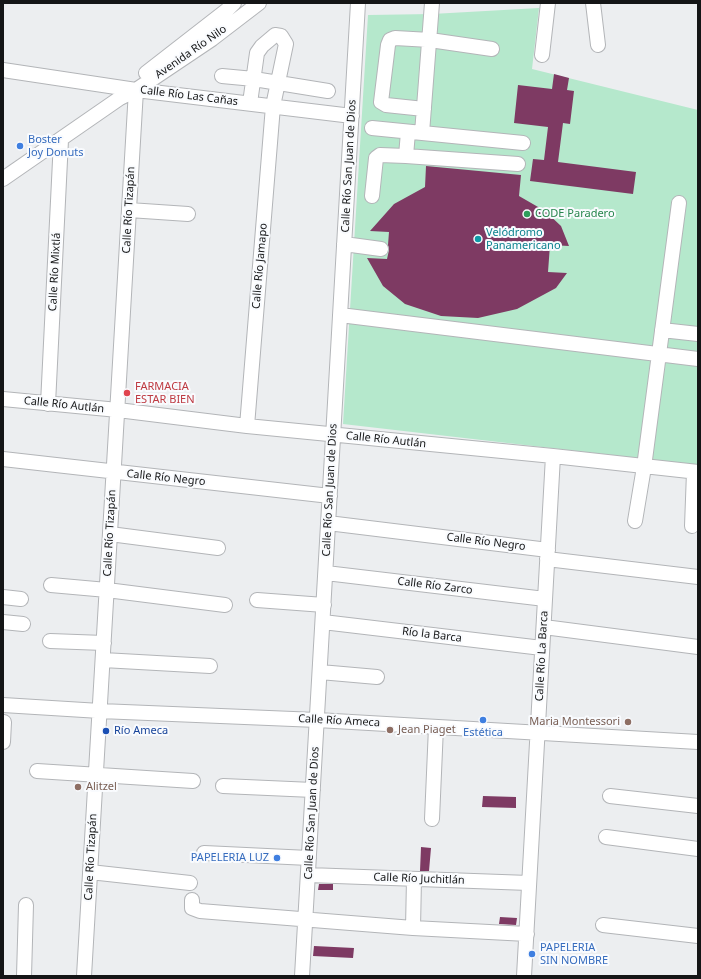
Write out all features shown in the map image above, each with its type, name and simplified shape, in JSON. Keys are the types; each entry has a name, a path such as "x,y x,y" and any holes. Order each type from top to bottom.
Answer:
{"street":[{"name":"Avenida Río Nilo","path":"128,92 234,3"},
{"name":"Avenida Río Nilo","path":"3,179 128,92 212,39 259,3"},
{"name":"Calle Río San Juan de Dios","path":"302,976 358,3"},
{"path":"422,133 432,3"},
{"path":"542,55 548,3"},
{"path":"594,3 598,45"},
{"name":"Calle Río Jamapo","path":"247,426 273,106 286,44 279,35 276,35 258,49 254,79"},
{"path":"424,109 384,104 381,100 388,45 390,40 395,38 430,40 492,49"},
{"name":"Calle Río Las Cañas","path":"3,70 128,92 250,103 352,116"},
{"path":"222,76 254,79 328,91"},
{"path":"250,103 254,79"},
{"name":"Calle Río Tizapán","path":"84,976 129,210 128,92"},
{"path":"372,128 523,143"},
{"path":"406,156 408,132"},
{"name":"Calle Río Mixtlá","path":"48,404 61,140"},
{"path":"372,196 375,159 377,156 406,156 518,164"},
{"path":"635,521 644,466 679,203"},
{"path":"129,210 188,214"},
{"path":"344,244 380,250"},
{"path":"340,315 698,359"},
{"path":"662,330 698,334"},
{"name":"Calle Río Autlán","path":"3,399 118,410 247,426 553,456 696,472"},
{"name":"Calle Río La Barca","path":"524,976 553,456"},
{"name":"Calle Río Negro","path":"3,459 330,496"},
{"path":"692,526 696,472"},
{"name":"Calle Río Negro","path":"328,523 698,577"},
{"path":"110,534 218,548"},
{"name":"Calle Río Zarco","path":"326,573 545,599"},
{"path":"51,585 107,590 225,605"},
{"path":"3,597 21,599"},
{"path":"257,600 324,606"},
{"path":"3,622 23,624"},
{"name":"Río la Barca","path":"323,622 542,648"},
{"path":"544,627 698,647"},
{"path":"50,641 104,643"},
{"path":"103,660 210,666"},
{"path":"320,672 377,677"},
{"name":"Calle Río Ameca","path":"3,706 317,720 698,742"},
{"path":"3,742 4,722"},
{"path":"432,819 436,727"},
{"path":"37,772 193,781"},
{"path":"223,786 313,790"},
{"path":"610,796 698,806"},
{"path":"606,837 698,849"},
{"path":"204,853 309,858"},
{"path":"90,872 190,883"},
{"name":"Calle Río Juchitlán","path":"308,875 529,883"},
{"path":"413,928 414,879"},
{"path":"192,900 192,908 200,911 413,928 526,934"},
{"path":"24,976 26,905"},
{"path":"603,925 698,936"}],"green space":[{"name":"CODE Paradero","path":"539,8 532,69 698,110 698,465 343,424 368,15 432,14"}],"building":[{"path":"554,74 569,78 567,90 574,91 570,124 563,123 558,162 636,172 633,194 530,181 533,159 544,160 548,127 514,123 518,85 552,89"},
{"name":"Velódromo Panamericano","path":"426,166 521,175 519,196 545,211 561,226 569,246 550,245 548,272 567,273 556,288 517,309 478,318 441,316 405,304 383,286 367,258 387,259 389,250 389,232 370,231 394,204 425,187"},
{"path":"483,796 516,797 516,808 482,807"},
{"path":"421,847 431,848 429,871 420,871"},
{"path":"319,884 333,884 333,890 318,890"},
{"path":"500,917 517,918 516,925 499,924"},
{"path":"314,946 354,948 353,958 313,956"}],"place":[{"name":"Boster Joy Donuts","path":"20,146"},
{"name":"CODE Paradero","path":"527,214"},
{"name":"Velódromo Panamericano","path":"478,239"},
{"name":"FARMACIA ESTAR BIEN","path":"127,393"},
{"name":"Estética","path":"483,720"},
{"name":"Maria Montessori","path":"628,722"},
{"name":"Jean Piaget","path":"390,730"},
{"name":"Río Ameca","path":"106,731"},
{"name":"Alitzel","path":"78,787"},
{"name":"PAPELERIA LUZ","path":"277,858"},
{"name":"PAPELERIA SIN NOMBRE","path":"532,954"}]}
